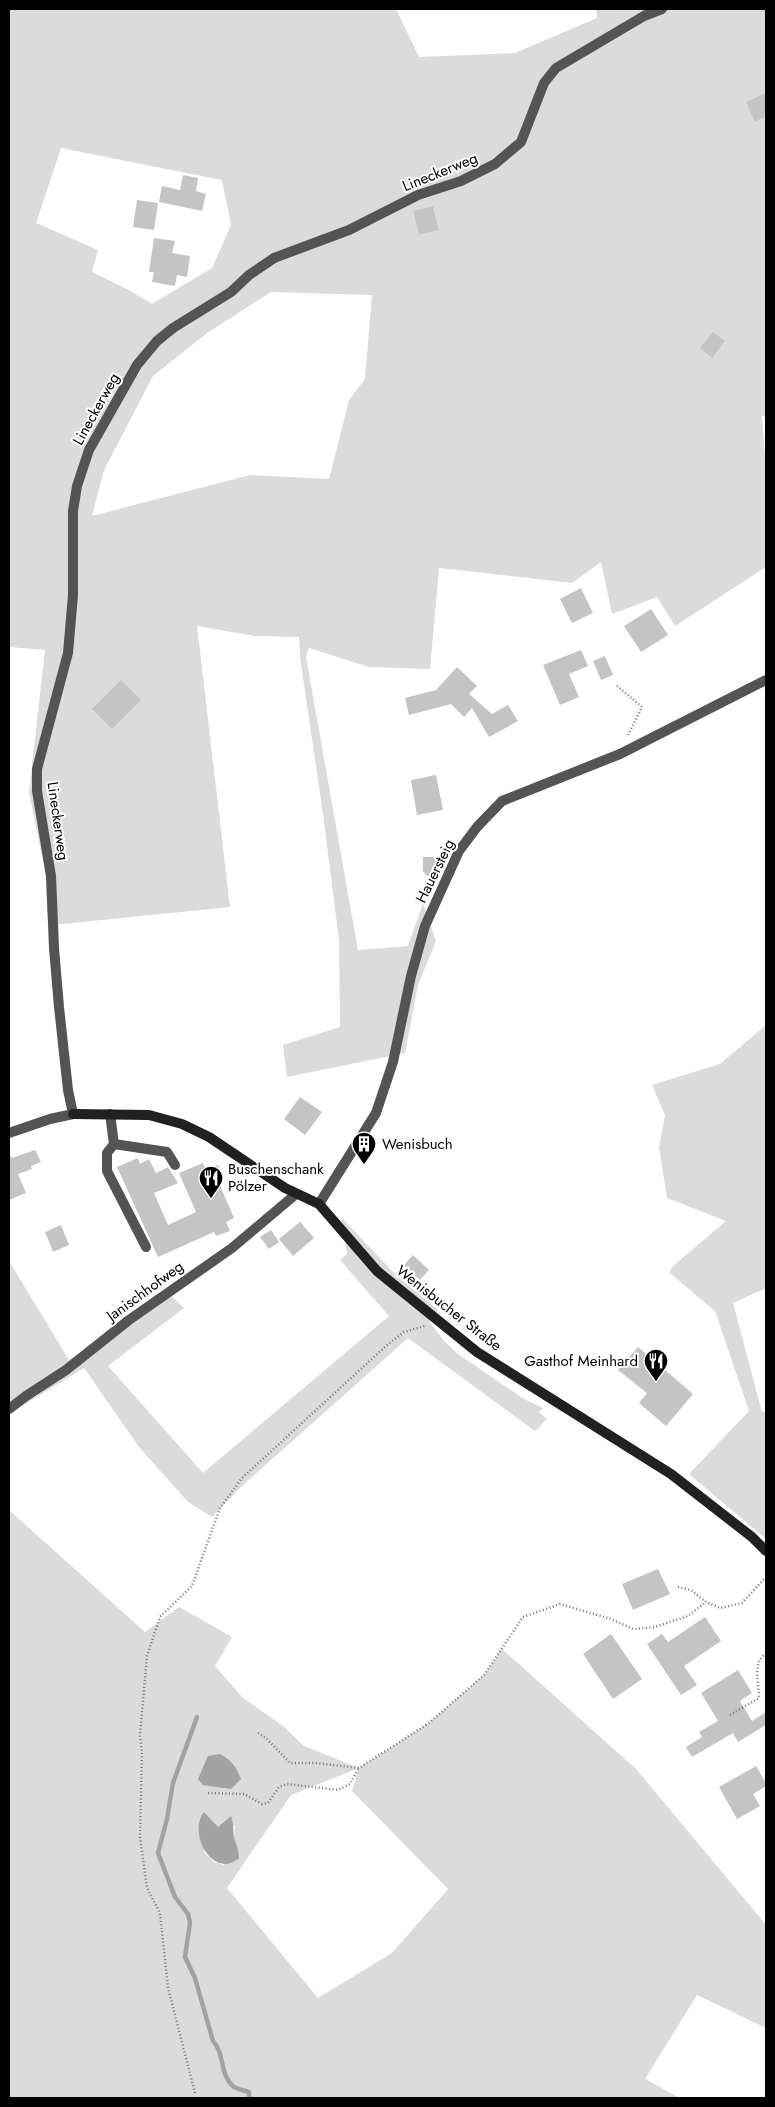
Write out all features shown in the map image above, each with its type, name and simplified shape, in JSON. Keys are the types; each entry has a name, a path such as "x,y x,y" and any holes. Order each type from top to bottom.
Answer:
{"street":[{"name":"Lineckerweg","path":"72,1114 54,948 51,876 37,791 37,769 68,653 73,595 73,511 77,486 89,450 137,365 157,341 173,328 231,292 250,275 274,258 349,230 418,195 461,181 495,164 521,142 544,83 556,68 644,16 662,9"},
{"name":"Hauersteig","path":"319,1204 376,1113 393,1062 411,976 425,926 459,851 502,801 620,754 766,680"},
{"name":"Wenisbucher Straße","path":"72,1114 149,1115 182,1124 209,1137 296,1194 319,1204 377,1271 478,1352 671,1474 752,1537 766,1551"},
{"path":"9,1133 50,1119 72,1114"},
{"path":"110,1114 114,1144 107,1153 107,1170 146,1247"},
{"path":"114,1144 167,1152 175,1165"},
{"name":"Janischhofweg","path":"9,1409 66,1370 130,1320 232,1248 296,1194"}],"path":[{"path":"617,686 642,706 620,754"},
{"path":"194,2094 168,1988 160,1913 147,1888 140,1837 142,1752 140,1735 147,1656 160,1617 192,1586 220,1508 242,1478 386,1346 404,1332 441,1323"},
{"path":"678,1587 691,1590 706,1602 720,1608 742,1602 766,1577"},
{"path":"208,1792 244,1794 262,1804 268,1803 279,1787 287,1784 338,1790 350,1784 359,1768 429,1723 484,1675 524,1617 560,1604 611,1619 633,1629 655,1626 688,1616 706,1602"},
{"path":"730,1715 759,1698 758,1663 762,1656 766,1654"},
{"path":"258,1733 266,1738 290,1763 315,1763 359,1768"}],"shaded area":[{"path":"9,9 396,9 419,57 515,53 597,18 596,9 766,9 766,417 762,416 766,473 766,567 675,626 657,597 612,614 601,562 572,583 439,568 430,669 369,667 309,648 306,657 358,950 408,946 423,903 436,941 418,985 405,1053 287,1077 283,1045 340,1027 339,940 300,657 299,637 255,636 197,626 230,907 53,925 47,912 46,876 29,792 45,650 9,647","holes":["61,148 222,180 231,225 212,268 152,304 92,272 98,250 36,223","433,207 439,230 419,235 413,211","271,292 372,295 365,379 349,400 329,479 250,475 92,516 104,470 153,376 207,333"]},
{"path":"766,1025 766,1288 733,1303 762,1412 766,1411 766,1539 689,1474 749,1411 715,1311 670,1273 672,1267 726,1221 667,1198 659,1147 665,1115 652,1085 720,1064"},
{"path":"341,1217 396,1275 438,1310 429,1321 444,1341 458,1354 524,1399 543,1408 539,1412 547,1419 535,1431 408,1338 243,1485 212,1517 188,1502 139,1447 84,1368 9,1414 9,1261 69,1360 168,1293 184,1308 108,1366 203,1473 389,1316 340,1260 347,1254"},
{"path":"9,1510 145,1632 179,1607 232,1637 215,1666 243,1698 283,1726 304,1746 359,1768 429,1723 484,1675 502,1649 636,1769 766,1925 766,2028 697,1995 645,2079 680,2098 9,2098","holes":["359,1768 352,1791 448,1889 392,1953 318,1998 227,1888 291,1795","211,1820 218,1827 224,1823 235,1826 234,1837 224,1865 214,1862 204,1852"]},
{"path":"220,1754 233,1764 241,1779 231,1789 203,1785 198,1779 208,1756"},
{"path":"204,1812 218,1827 231,1816 239,1858 229,1863 220,1863 212,1859 205,1851 199,1831 200,1821"}],"building":[{"path":"766,93 766,116 755,122 746,102"},
{"path":"183,175 198,178 196,191 206,194 202,211 159,202 162,186 180,190"},
{"path":"137,200 158,203 154,230 133,227"},
{"path":"433,206 439,230 419,235 413,211"},
{"path":"154,238 175,241 172,253 190,256 187,277 177,275 175,286 152,282 154,272 149,272"},
{"path":"713,332 725,341 712,358 700,348"},
{"path":"581,588 593,613 572,623 560,599"},
{"path":"651,609 668,635 641,652 624,626"},
{"path":"581,650 588,666 569,674 579,697 560,705 543,665"},
{"path":"605,656 613,675 601,680 593,661"},
{"path":"457,667 477,686 469,694 492,714 508,705 518,721 489,737 472,708 464,717 451,704 409,715 405,698 436,690"},
{"path":"121,680 141,700 112,729 92,709"},
{"path":"436,775 443,810 417,815 411,780"},
{"path":"423,857 439,857 437,875 427,876 423,871"},
{"path":"300,1097 322,1112 305,1135 284,1119"},
{"path":"35,1150 41,1162 31,1166 32,1169 18,1174 26,1193 9,1200 9,1152 12,1158"},
{"path":"138,1158 140,1164 149,1159 156,1173 168,1167 178,1183 154,1193 168,1225 196,1212 179,1173 203,1163 206,1170 218,1165 223,1178 218,1181 234,1218 226,1222 230,1231 216,1236 214,1232 158,1257 117,1167"},
{"path":"300,1222 314,1238 293,1256 279,1239"},
{"path":"61,1225 69,1245 53,1252 45,1232"},
{"path":"271,1230 279,1242 269,1249 260,1237"},
{"path":"413,1255 429,1270 420,1280 404,1265"},
{"name":"Gasthof Meinhard","path":"638,1347 693,1394 666,1426 639,1403 647,1393 618,1370"},
{"path":"658,1569 670,1594 633,1610 622,1584"},
{"path":"705,1617 721,1641 684,1666 697,1685 681,1695 647,1644 662,1634 668,1642"},
{"path":"611,1634 642,1679 613,1699 583,1654"},
{"path":"738,1670 752,1693 740,1701 752,1721 766,1712 766,1725 738,1742 733,1733 692,1757 686,1747 702,1737 699,1732 718,1721 701,1693"},
{"path":"756,1766 766,1783 766,1786 753,1794 760,1806 737,1819 719,1787"}],"waterway":[{"path":"197,1717 173,1783 167,1819 158,1853 175,1897 188,1914 190,1923 185,1957 195,1978 213,2041 217,2046 229,2082 234,2087 249,2092 249,2098"}],"place":[{"name":"Wenisbuch","path":"364,1165"},
{"name":"Buschenschank Pölzer","path":"211,1199"},
{"name":"Gasthof Meinhard","path":"656,1382"}]}
